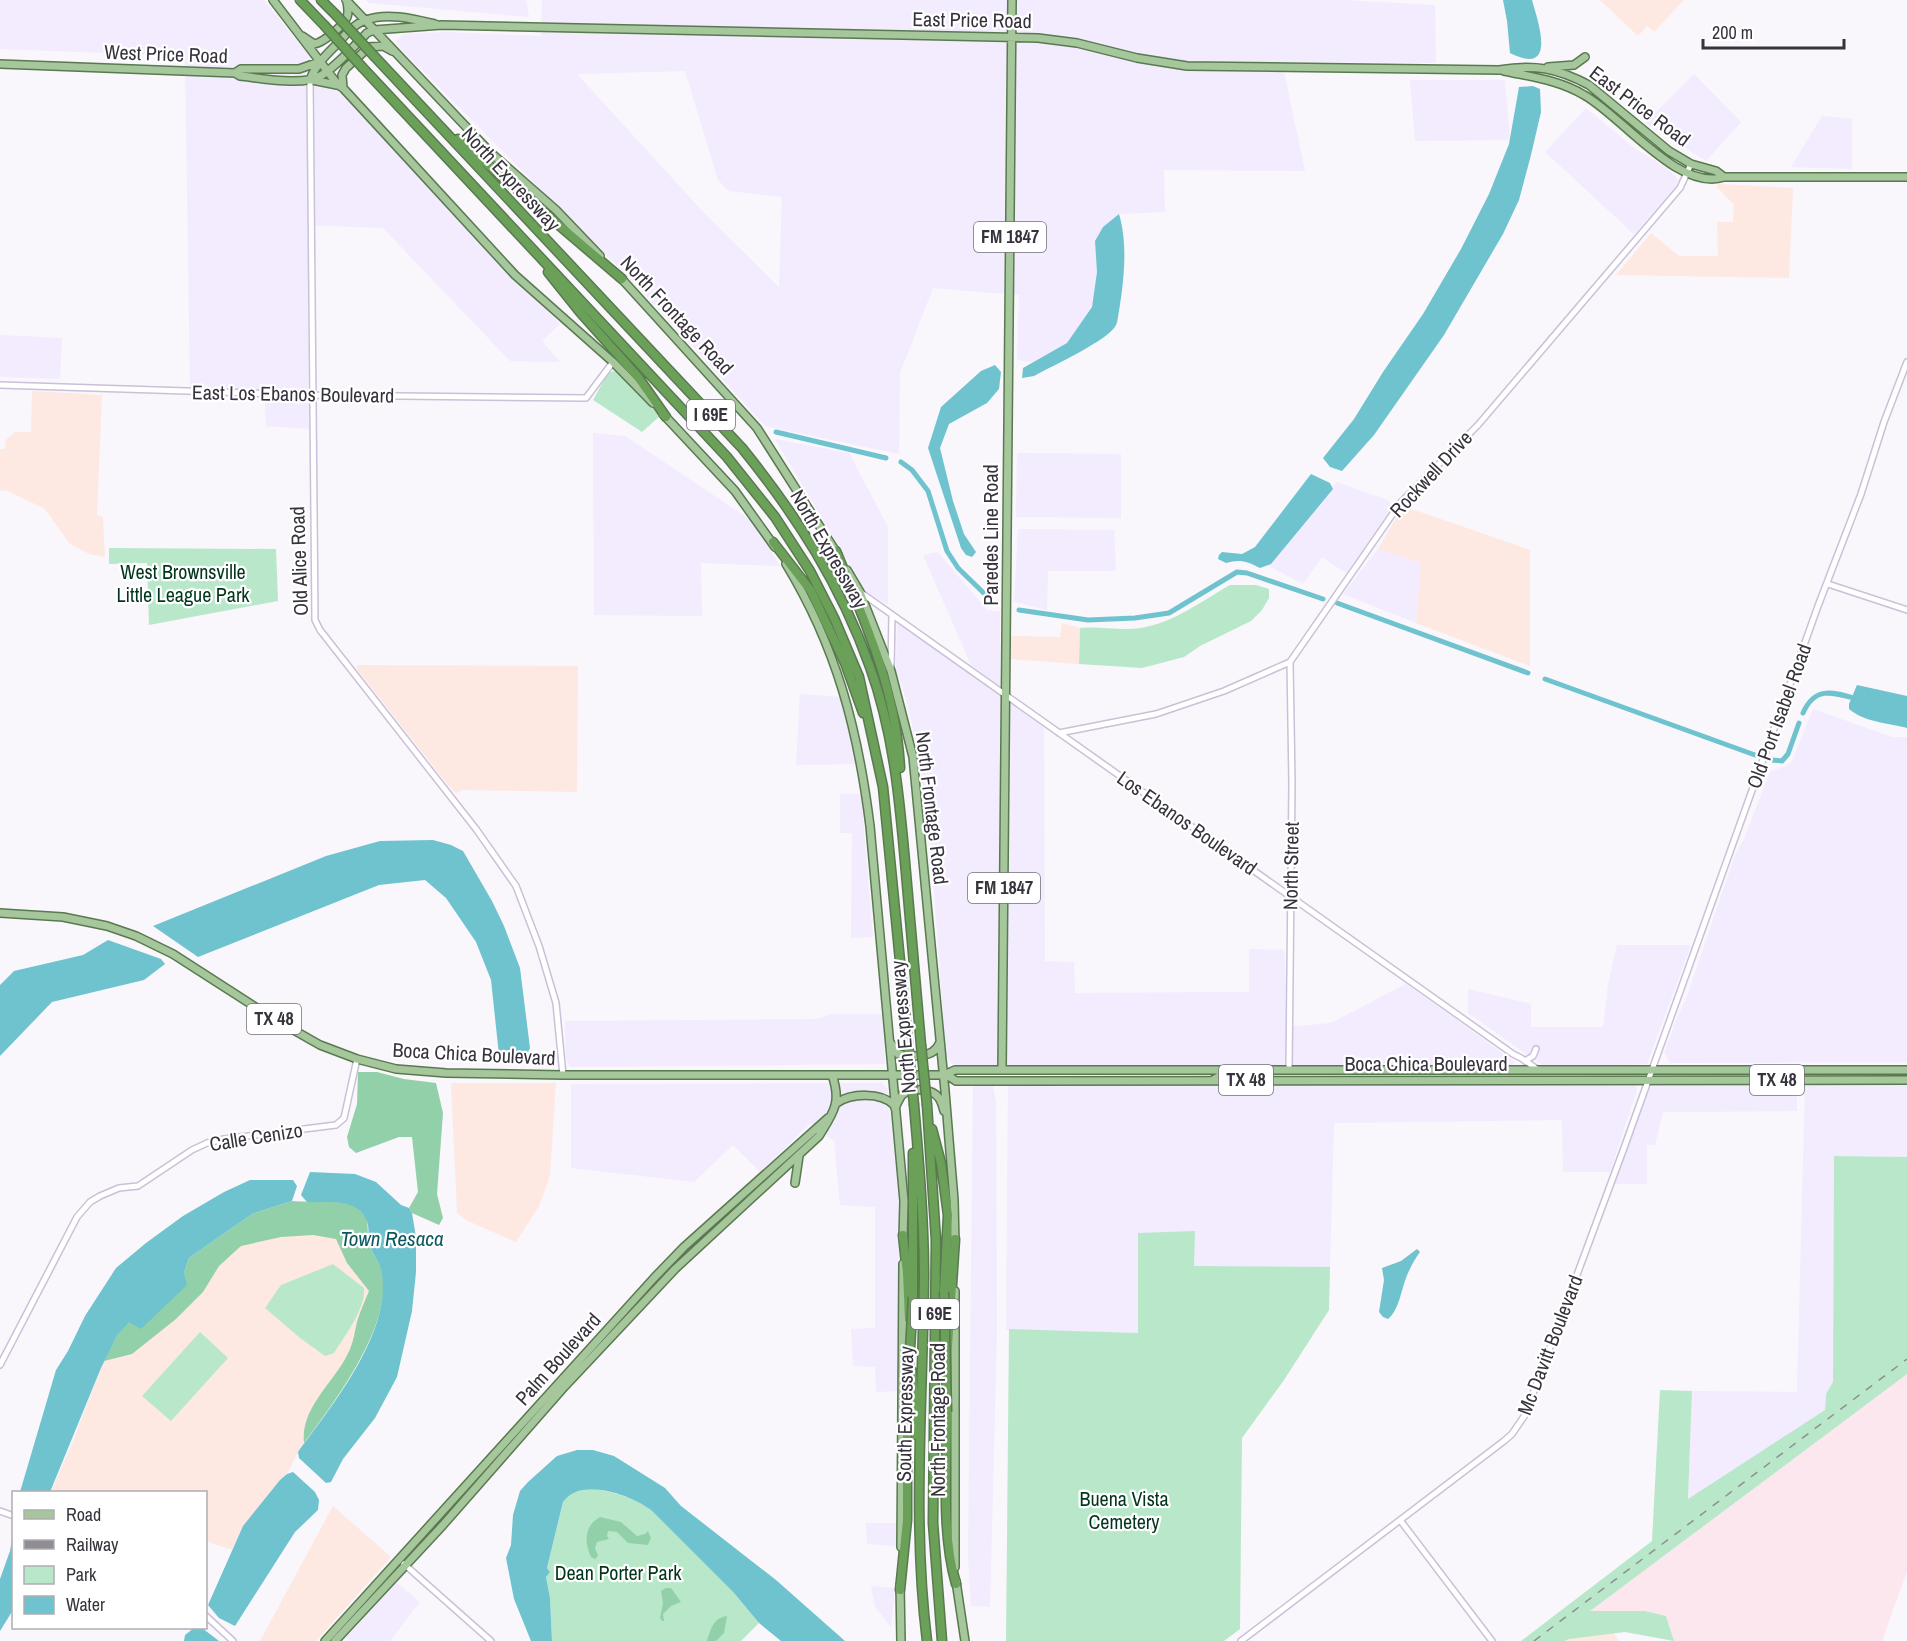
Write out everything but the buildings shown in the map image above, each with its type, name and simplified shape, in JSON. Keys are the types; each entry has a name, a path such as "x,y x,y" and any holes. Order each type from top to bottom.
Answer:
{"highway":[{"name":"North Expressway","path":"300,0 727,457 775,517 810,571 859,677 878,761 890,850 908,1043"},
{"name":"North Expressway","path":"321,0 742,448 802,527 834,583 850,615 871,668 893,754 900,804 927,1105"},
{"path":"420,105 622,279"},
{"path":"500,214 580,312 638,377 666,417"},
{"path":"773,542 811,591 826,621 845,663 878,761"},
{"path":"836,551 876,648 892,703 899,742 904,852"},
{"name":"South Expressway","path":"908,1043 923,1216 924,1276 919,1505 927,1641"},
{"path":"900,1590 907,1520 907,1402 913,1297 914,1105"},
{"path":"927,1105 941,1163 948,1215 944,1293 948,1532 951,1567 956,1584"},
{"name":"South Expressway","path":"927,1105 936,1240 933,1523 942,1641"},
{"path":"903,1235 919,1505"},
{"path":"933,1523 950,1333 951,1278 955,1239"}],"main road":[{"name":"North Expressway","path":"273,0 340,87 515,275 613,362 735,491 773,542 796,580 822,633 847,700 862,766 870,826 891,1076"},
{"name":"Paredes Line Road","path":"1002,1070 1012,0"},
{"path":"298,33 311,42 320,42 347,19 349,10 347,1"},
{"name":"North Frontage Road","path":"347,1 490,152 556,210 757,428 860,592 891,671 913,757 945,1075 955,1239 954,1539 956,1584 965,1641"},
{"path":"354,8 367,14 394,17"},
{"name":"East Price Road","path":"365,20 394,17 442,25"},
{"path":"365,20 355,26 319,62 310,80 340,87 346,68 369,47 383,46 397,53"},
{"name":"East Price Road","path":"374,30 442,25 1012,37 1077,43 1155,62 1204,67 1499,69 1522,66 1543,67 1589,85 1661,145 1691,164 1716,171 1724,177"},
{"path":"327,71 367,33 374,30"},
{"path":"1543,67 1574,65 1585,57"},
{"path":"235,73 241,69 299,69 319,62"},
{"name":"West Price Road","path":"0,64 235,73 240,76 299,81 310,80 327,71"},
{"name":"East Price Road","path":"1499,69 1562,84 1584,94 1658,155 1686,173 1714,180 1724,177 1907,177"},
{"name":"Boca Chica Boulevard","path":"0,913 63,917 100,924 136,936 173,954 320,1045 381,1066 426,1072 563,1075 891,1076 945,1075 955,1070 1907,1070"},
{"path":"889,1036 895,1051 907,1055 934,1052 940,1039"},
{"path":"1213,1080 1220,1076 1281,1076 1288,1073 1288,1070"},
{"path":"1294,1080 1294,1077 1299,1074 1366,1074 1371,1070"},
{"name":"Boca Chica Boulevard","path":"945,1075 956,1081 1907,1080"},
{"path":"832,1076 836,1085 837,1103"},
{"name":"South Expressway","path":"891,1076 904,1201 901,1641"},
{"path":"837,1103 844,1098 871,1096 886,1099 894,1107 904,1094 924,1090 940,1099 947,1120"},
{"name":"Palm Boulevard","path":"333,1640 443,1525 565,1386 675,1269 819,1136 837,1103"},
{"name":"Palm Boulevard","path":"333,1640 400,1558 560,1380 684,1247 792,1148 832,1115"},
{"path":"795,1184 799,1155"}],"street":[{"name":"Old Alice Road","path":"310,80 314,610 316,624 476,829 516,885 539,946 556,1003 563,1075"},
{"name":"Rockwell Drive","path":"1290,662 1401,502 1478,424 1520,373 1562,328 1680,188 1691,164"},
{"name":"East Los Ebanos Boulevard","path":"0,385 312,395 586,398 613,362"},
{"name":"Old Port Isabel Road","path":"1651,1070 1862,494 1884,422 1907,362"},
{"path":"1828,584 1907,610"},
{"name":"Los Ebanos Boulevard","path":"860,592 1513,1054 1538,1069"},
{"path":"891,671 892,615"},
{"path":"1059,733 1156,714 1224,691 1290,662"},
{"name":"North Street","path":"1288,1070 1292,783 1290,662"},
{"path":"1526,1060 1533,1056 1536,1049"},
{"path":"1513,1054 1519,1070"},
{"name":"Calle Cenizo","path":"0,1365 77,1217 90,1202 118,1188 138,1186 192,1150 207,1143 336,1125 344,1118 357,1059"},
{"name":"Mc Davitt Boulevard","path":"1241,1641 1512,1434 1525,1415 1538,1383 1651,1070"},
{"path":"1400,1520 1492,1641"},
{"path":"400,1558 405,1565 492,1641"},
{"path":"207,1617 233,1641"}],"shaded area":[{"path":"0,0 264,0 338,91 560,324 542,341 560,362 510,361 383,228 308,225 308,391 190,388 185,56 0,49"},
{"path":"366,0 526,0 529,17 369,3"},
{"path":"542,0 1342,0 1435,5 1436,63 1282,62 1305,171 1164,170 1165,212 1119,214 1103,227 1095,241 1097,272 1092,307 1067,343 1032,362 1017,360 1019,295 933,288 900,373 899,454 765,426 643,292 401,49 396,41 403,34 445,32 541,36","holes":["685,71 718,180 729,191 782,197 779,287 704,213 577,74"]},
{"path":"1600,0 1684,0 1654,32 1647,26 1638,36"},
{"path":"1694,74 1741,122 1706,161 1645,123"},
{"path":"1410,80 1505,80 1510,140 1415,141"},
{"path":"1586,108 1634,148 1667,168 1678,180 1675,188 1634,234 1545,152"},
{"path":"1822,116 1852,119 1852,169 1791,167"},
{"path":"1718,184 1793,188 1789,278 1616,275 1651,233 1679,256 1718,256 1717,222 1733,222 1734,205 1717,187"},
{"path":"0,335 62,338 60,379 0,377"},
{"path":"32,391 102,395 97,515 103,517 105,557 89,554 70,544 45,509 8,491 0,490 0,449 5,449 6,440 15,432 31,432"},
{"path":"265,402 310,402 309,429 266,426"},
{"path":"593,433 625,436 755,523 780,566 701,563 702,616 594,615"},
{"path":"775,439 849,453 888,527 888,605 866,592"},
{"path":"1017,453 1121,454 1121,518 1016,517"},
{"path":"1337,482 1387,500 1394,506 1346,573 1322,557 1303,584 1267,565"},
{"path":"1403,506 1530,550 1530,666 1416,623 1421,563 1378,549"},
{"path":"1018,529 1114,530 1116,571 1048,571 1047,610 1014,602"},
{"path":"1378,549 1421,563 1416,623 1343,594"},
{"path":"938,552 987,610 1000,612 1000,686 971,665 923,555"},
{"path":"897,622 1044,727 1045,961 1074,962 1075,993 1249,992 1249,949 1284,950 1288,1027 1331,1023 1406,984 1515,1062 1510,1066 962,1066 952,1064 946,1055 930,838 919,756 907,702 896,670"},
{"path":"1062,623 1080,628 1079,664 1010,659 1011,636 1060,637"},
{"path":"358,665 578,666 577,792 462,790 456,793 356,668"},
{"path":"800,694 840,697 858,764 796,765"},
{"path":"1813,709 1892,737 1907,737 1907,1062 1670,1063 1664,1053 1685,1002 1735,855 1744,839 1770,771 1791,763"},
{"path":"840,794 861,794 873,937 851,938 852,833 840,833"},
{"path":"1617,945 1691,945 1647,1064 1545,1067 1468,1013 1468,989 1531,1004 1531,1027 1603,1027 1608,985"},
{"path":"831,1014 882,1014 885,1064 572,1067 566,1058 565,1021 817,1019"},
{"path":"451,1083 556,1083 550,1176 539,1206 516,1242 468,1221 457,1213"},
{"path":"882,1083 888,1089 900,1215 898,1391 876,1392 875,1367 853,1366 851,1329 875,1328 875,1207 840,1205 834,1141 811,1123 760,1172 733,1145 694,1182 571,1168 571,1084"},
{"path":"1008,1085 1635,1085 1637,1090 1610,1172 1563,1172 1562,1120 1334,1123 1330,1267 1194,1266 1139,1233 1139,1333 1006,1330"},
{"path":"1651,1085 1797,1085 1797,1111 1663,1112 1655,1145 1647,1145 1647,1184 1613,1184"},
{"path":"1805,1085 1907,1085 1907,1157 1834,1156 1833,1382 1826,1394 1825,1410 1688,1500 1692,1391 1797,1392"},
{"path":"973,1086 993,1086 996,1102 997,1329 990,1607 971,1606 968,1558"},
{"path":"292,1201 307,1202 382,1278 319,1424 298,1452 287,1474 243,1526 232,1550 207,1541 207,1491 51,1491 101,1368 117,1336 141,1329 184,1273"},
{"path":"1907,1374 1907,1571 1882,1641 1674,1641 1666,1616 1645,1611 1589,1611 1736,1499"},
{"path":"333,1506 391,1557 316,1641 260,1641"},
{"path":"866,1523 897,1523 896,1546 867,1544"},
{"path":"396,1582 420,1602 390,1641 351,1641 346,1638"},
{"path":"871,1586 895,1588 891,1627 875,1607"},
{"path":"1613,1633 1619,1641 1564,1641 1568,1639"}],"green space":[{"path":"614,371 619,373 660,416 642,432 593,400 608,373"},
{"name":"West Brownsville Little League Park","path":"109,548 276,549 278,601 149,625 147,563 109,564"},
{"path":"1230,585 1256,585 1269,589 1269,598 1262,610 1251,621 1200,646 1184,657 1142,668 1079,664 1080,628 1133,629 1153,625 1187,611"},
{"path":"358,1072 377,1072 404,1079 436,1083 443,1113 437,1194 443,1218 439,1225 412,1213 409,1208 418,1192 412,1137 399,1137 356,1153 349,1147 347,1137 357,1104"},
{"path":"1834,1156 1907,1157 1907,1374 1590,1611 1645,1611 1666,1616 1674,1641 1625,1632 1564,1641 1521,1641 1652,1541 1660,1390 1692,1391 1688,1499 1825,1410 1826,1394 1833,1382"},
{"path":"292,1201 342,1203 355,1206 360,1210 366,1218 370,1246 381,1267 384,1288 380,1311 372,1335 360,1360 346,1384 304,1443 304,1430 313,1405 350,1349 358,1318 369,1291 347,1263 336,1239 313,1235 281,1237 241,1246 219,1266 203,1292 176,1319 132,1354 104,1361 117,1336 129,1321 184,1273 189,1258 252,1214"},
{"name":"Buena Vista Cemetery","path":"1195,1231 1194,1266 1330,1267 1329,1310 1284,1380 1242,1438 1240,1629 1224,1641 1006,1641 1009,1329 1138,1333 1138,1233"},
{"path":"333,1264 364,1288 364,1296 354,1322 334,1353 325,1356 265,1308 281,1285"},
{"path":"200,1332 228,1358 171,1421 142,1396"},
{"name":"Dean Porter Park","path":"593,1488 631,1499 651,1510 734,1593 759,1623 741,1641 552,1641 550,1598 546,1577 550,1572 547,1568 563,1502 573,1493"},
{"path":"600,1517 621,1522 637,1536 648,1531 651,1538 648,1545 628,1543 617,1532 608,1531 609,1539 597,1542 595,1548 598,1556 595,1559 591,1557 587,1546 588,1530"},
{"path":"671,1588 681,1602 671,1606 663,1614 664,1621 662,1621 660,1618 663,1603 661,1591"},
{"path":"727,1616 724,1633 716,1641 707,1641 711,1628 719,1619"}],"water":[{"path":"1503,0 1532,0 1541,44 1540,53 1535,58 1525,59 1510,53"},
{"path":"1533,86 1540,89 1541,112 1519,200 1503,234 1444,335 1374,435 1342,471 1330,467 1323,458 1354,419 1423,314 1461,249 1489,194 1509,144 1519,87"},
{"path":"1119,214 1124,237 1124,275 1116,325 1103,338 1079,352 1034,376 1022,378 1023,368 1067,343 1092,307 1097,272 1095,241 1103,227"},
{"path":"995,365 1001,372 999,389 987,403 949,424 940,448 964,534 976,552 972,557 966,555 961,548 928,448 941,407 981,371"},
{"path":"1311,474 1330,483 1333,489 1271,564 1260,568 1243,561 1226,563 1218,559 1222,552 1242,554 1255,547"},
{"path":"1857,685 1907,696 1907,728 1869,719 1849,709"},
{"path":"433,840 463,851 504,926 520,968 530,1048 525,1059 506,1060 499,1055 491,980 476,942 446,898 425,880 379,885 198,957 153,926 326,856 380,841"},
{"path":"108,940 161,959 165,964 144,980 52,1002 0,1056 0,985 14,971 83,955"},
{"name":"Town Resaca","path":"310,1172 355,1174 376,1182 401,1205 409,1208 416,1237 416,1272 412,1311 397,1377 375,1418 343,1459 331,1482 326,1483 299,1458 298,1452 327,1413 357,1366 379,1317 383,1292 381,1269 368,1241 368,1225 363,1214 357,1208 342,1203 307,1202 301,1195"},
{"path":"250,1180 293,1180 297,1186 292,1201 252,1214 189,1258 184,1273 187,1285 141,1329 129,1322 117,1336 101,1368 50,1491 20,1491 56,1370 85,1316 116,1268 183,1216"},
{"path":"1417,1249 1420,1252 1407,1275 1395,1311 1388,1319 1383,1317 1379,1312 1384,1280 1382,1268 1401,1261"},
{"path":"577,1450 593,1450 614,1456 665,1488 681,1506 776,1580 845,1641 781,1641 759,1623 734,1593 651,1510 619,1494 593,1489 571,1494 563,1502 547,1568 550,1572 546,1577 550,1598 552,1641 531,1641 514,1599 506,1558 511,1545 513,1515 520,1491 528,1482 557,1456"},
{"path":"293,1472 315,1492 319,1500 318,1510 295,1532 235,1626 219,1618 208,1605 243,1526 280,1480"},
{"path":"12,1540 12,1612 0,1631 0,1579"},
{"path":"193,1629 203,1629 219,1641 184,1641 185,1635"}],"waterway":[{"path":"776,432 886,458"},
{"path":"901,462 912,470 928,491 947,551 958,568 994,603"},
{"path":"1019,610 1088,620 1135,618 1169,613 1237,572 1247,573 1323,599"},
{"path":"1337,603 1528,673"},
{"path":"1545,679 1755,755"},
{"path":"1803,713 1813,698 1825,693 1857,699"},
{"path":"1772,760 1782,761 1788,754 1799,723"}],"railway":[{"path":"1534,1641 1907,1359"}]}
